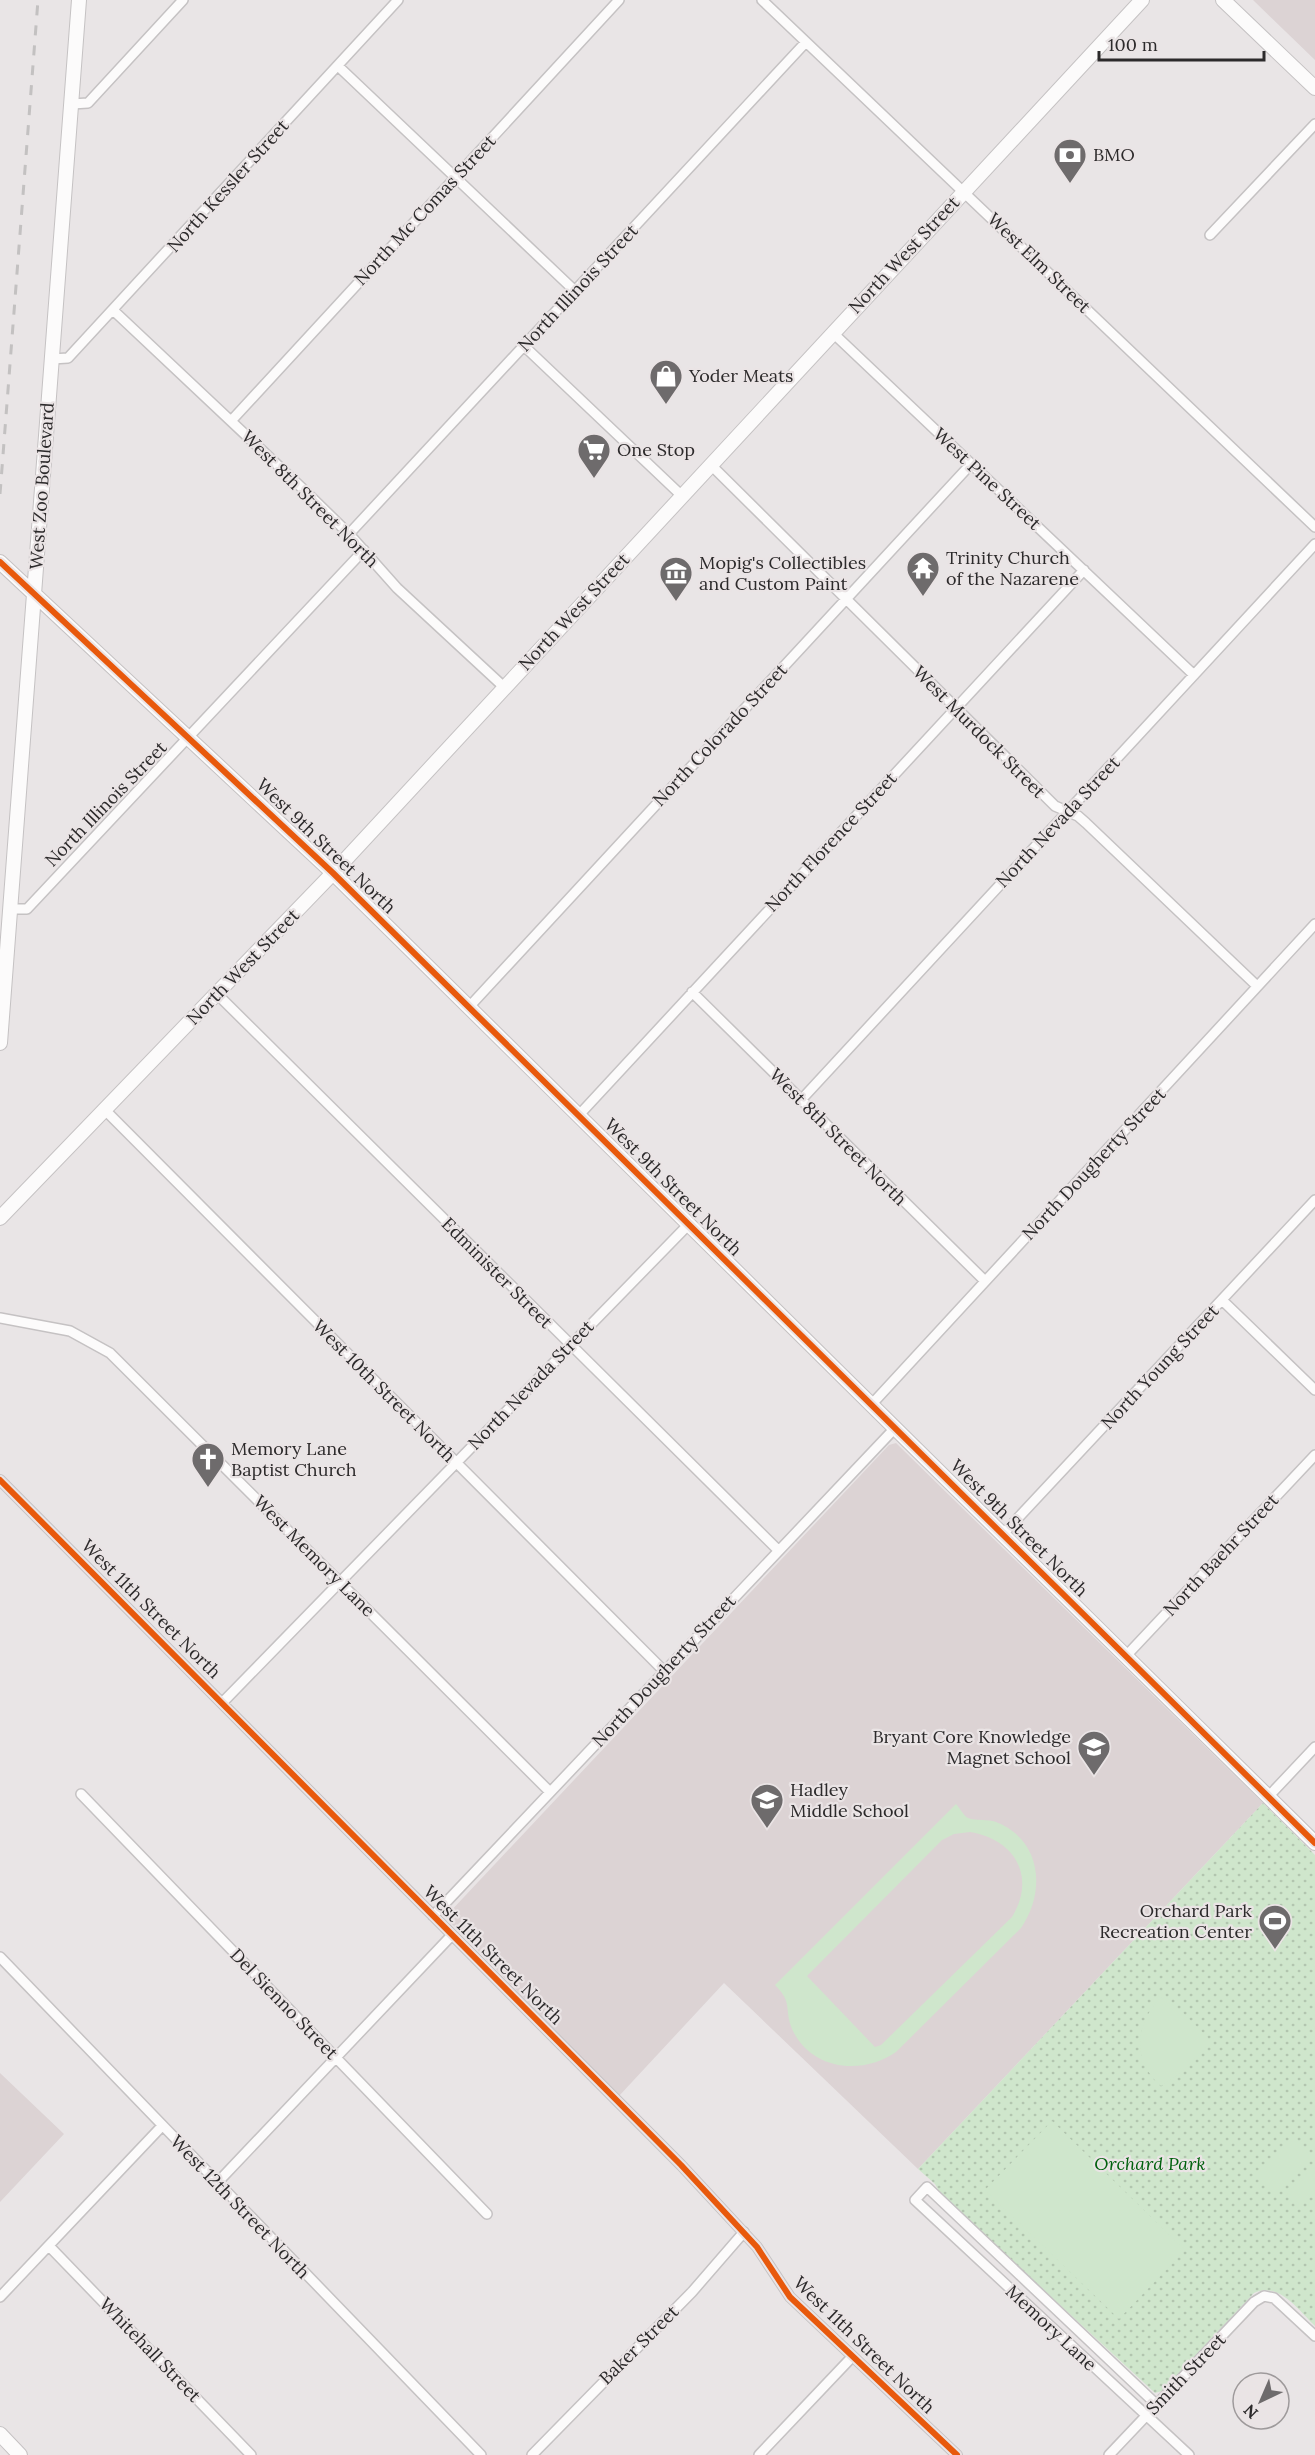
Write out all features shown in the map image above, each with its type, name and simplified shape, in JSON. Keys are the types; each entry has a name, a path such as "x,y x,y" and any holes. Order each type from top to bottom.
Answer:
{"main road":[{"name":"West Zoo Boulevard","path":"0,1043 80,0"},
{"name":"North West Street","path":"0,1218 333,873 1142,0"},
{"path":"1223,0 1315,88"},
{"name":"West 9th Street North","path":"0,562 333,873 1315,1843"},
{"path":"0,2434 20,2455"}],"street":[{"path":"72,104 88,103 183,0"},
{"name":"North Kessler Street","path":"52,359 68,358 114,311 399,0"},
{"name":"North Mc Comas Street","path":"231,421 619,0"},
{"name":"West Elm Street","path":"762,0 1315,527"},
{"name":"North Illinois Street","path":"350,534 806,42"},
{"path":"338,66 575,291"},
{"path":"1210,235 1315,124"},
{"name":"West 8th Street North","path":"114,311 350,534 397,588 505,688"},
{"name":"West Pine Street","path":"833,333 1194,675"},
{"path":"524,346 682,496"},
{"name":"North Colorado Street","path":"469,1007 971,464"},
{"name":"West Murdock Street","path":"711,465 1054,806 1078,816 1086,823 1257,986"},
{"name":"North Nevada Street","path":"801,1100 1315,544"},
{"name":"North Illinois Street","path":"10,909 27,909 190,738 364,550"},
{"name":"North Florence Street","path":"579,1115 954,707 1084,570"},
{"name":"North Dougherty Street","path":"872,1404 1315,924"},
{"name":"West 8th Street North","path":"692,992 985,1281"},
{"name":"Edminister Street","path":"217,994 778,1551"},
{"name":"West 10th Street North","path":"105,1110 664,1671"},
{"name":"North Young Street","path":"1003,1534 1315,1200"},
{"name":"North Nevada Street","path":"223,1702 689,1224"},
{"path":"1222,1300 1315,1390"},
{"name":"West Memory Lane","path":"0,1318 70,1331 110,1353 550,1792"},
{"name":"North Dougherty Street","path":"433,1916 896,1427"},
{"name":"North Baehr Street","path":"1126,1656 1315,1455"},
{"name":"West 11th Street North","path":"0,1480 681,2165 757,2247 790,2298 957,2455"},
{"path":"1268,1797 1315,1747"},
{"name":"Del Sienno Street","path":"81,1794 487,2214"},
{"path":"218,2183 452,1935"},
{"name":"West 12th Street North","path":"0,1957 481,2455"},
{"path":"0,2297 162,2126"},
{"name":"Memory Lane","path":"1157,2405 927,2187 915,2200 1145,2417 1189,2455"},
{"name":"Baker Street","path":"532,2455 692,2292 744,2232"},
{"name":"Whitehall Street","path":"49,2246 251,2455"},
{"name":"Smith Street","path":"1110,2455 1254,2302 1264,2296 1274,2298 1315,2336"},
{"path":"759,2455 852,2357"}],"shaded area":[{"path":"1253,0 1315,0 1315,60"},
{"name":"Hadley Middle School","path":"896,1443 1263,1803 918,2169 724,1983 619,2096 449,1921 448,1914 889,1445"},
{"path":"0,2073 64,2134 0,2202"}],"green space":[{"name":"Orchard Park","path":"1263,1803 1315,1855 1315,2326 1280,2294 1263,2290 1254,2293 1162,2391 1155,2393 941,2195 935,2184 918,2169"},
{"path":"956,1804 968,1818 993,1821 1011,1830 1023,1841 1031,1854 1036,1883 1034,1899 1021,1928 896,2052 883,2059 869,2064 840,2065 813,2054 793,2031 786,2002 775,1985","holes":["970,1832 999,1842 1017,1862 1022,1887 1019,1902 1012,1917 881,2045 875,2047 807,1976 942,1840 954,1834"]},
{"path":"1161,1997 1182,2012 1208,2038 1207,2046 1182,2072 1161,2086 1151,2076 1145,2065 1140,2042 1146,2019"},
{"path":"1052,2121 1185,2250 1119,2319 985,2190"},
{"path":"1290,2139 1308,2157 1275,2190 1257,2172"},
{"path":"1313,2167 1315,2191 1298,2208 1286,2195"}],"railway":[{"path":"0,494 38,0"}],"cycle path":[{"path":"0,562 333,873 1315,1843"},
{"path":"0,1480 681,2165 757,2247 790,2297 957,2455"}],"place":[{"name":"BMO","path":"1070,184"},
{"name":"Yoder Meats","path":"666,405"},
{"name":"One Stop","path":"594,479"},
{"name":"Trinity Church of the Nazarene","path":"923,597"},
{"name":"Mopig's Collectibles and Custom Paint","path":"676,602"},
{"name":"Memory Lane Baptist Church","path":"208,1488"},
{"name":"Bryant Core Knowledge Magnet School","path":"1094,1776"},
{"name":"Hadley Middle School","path":"767,1829"},
{"name":"Orchard Park Recreation Center","path":"1275,1950"}]}
